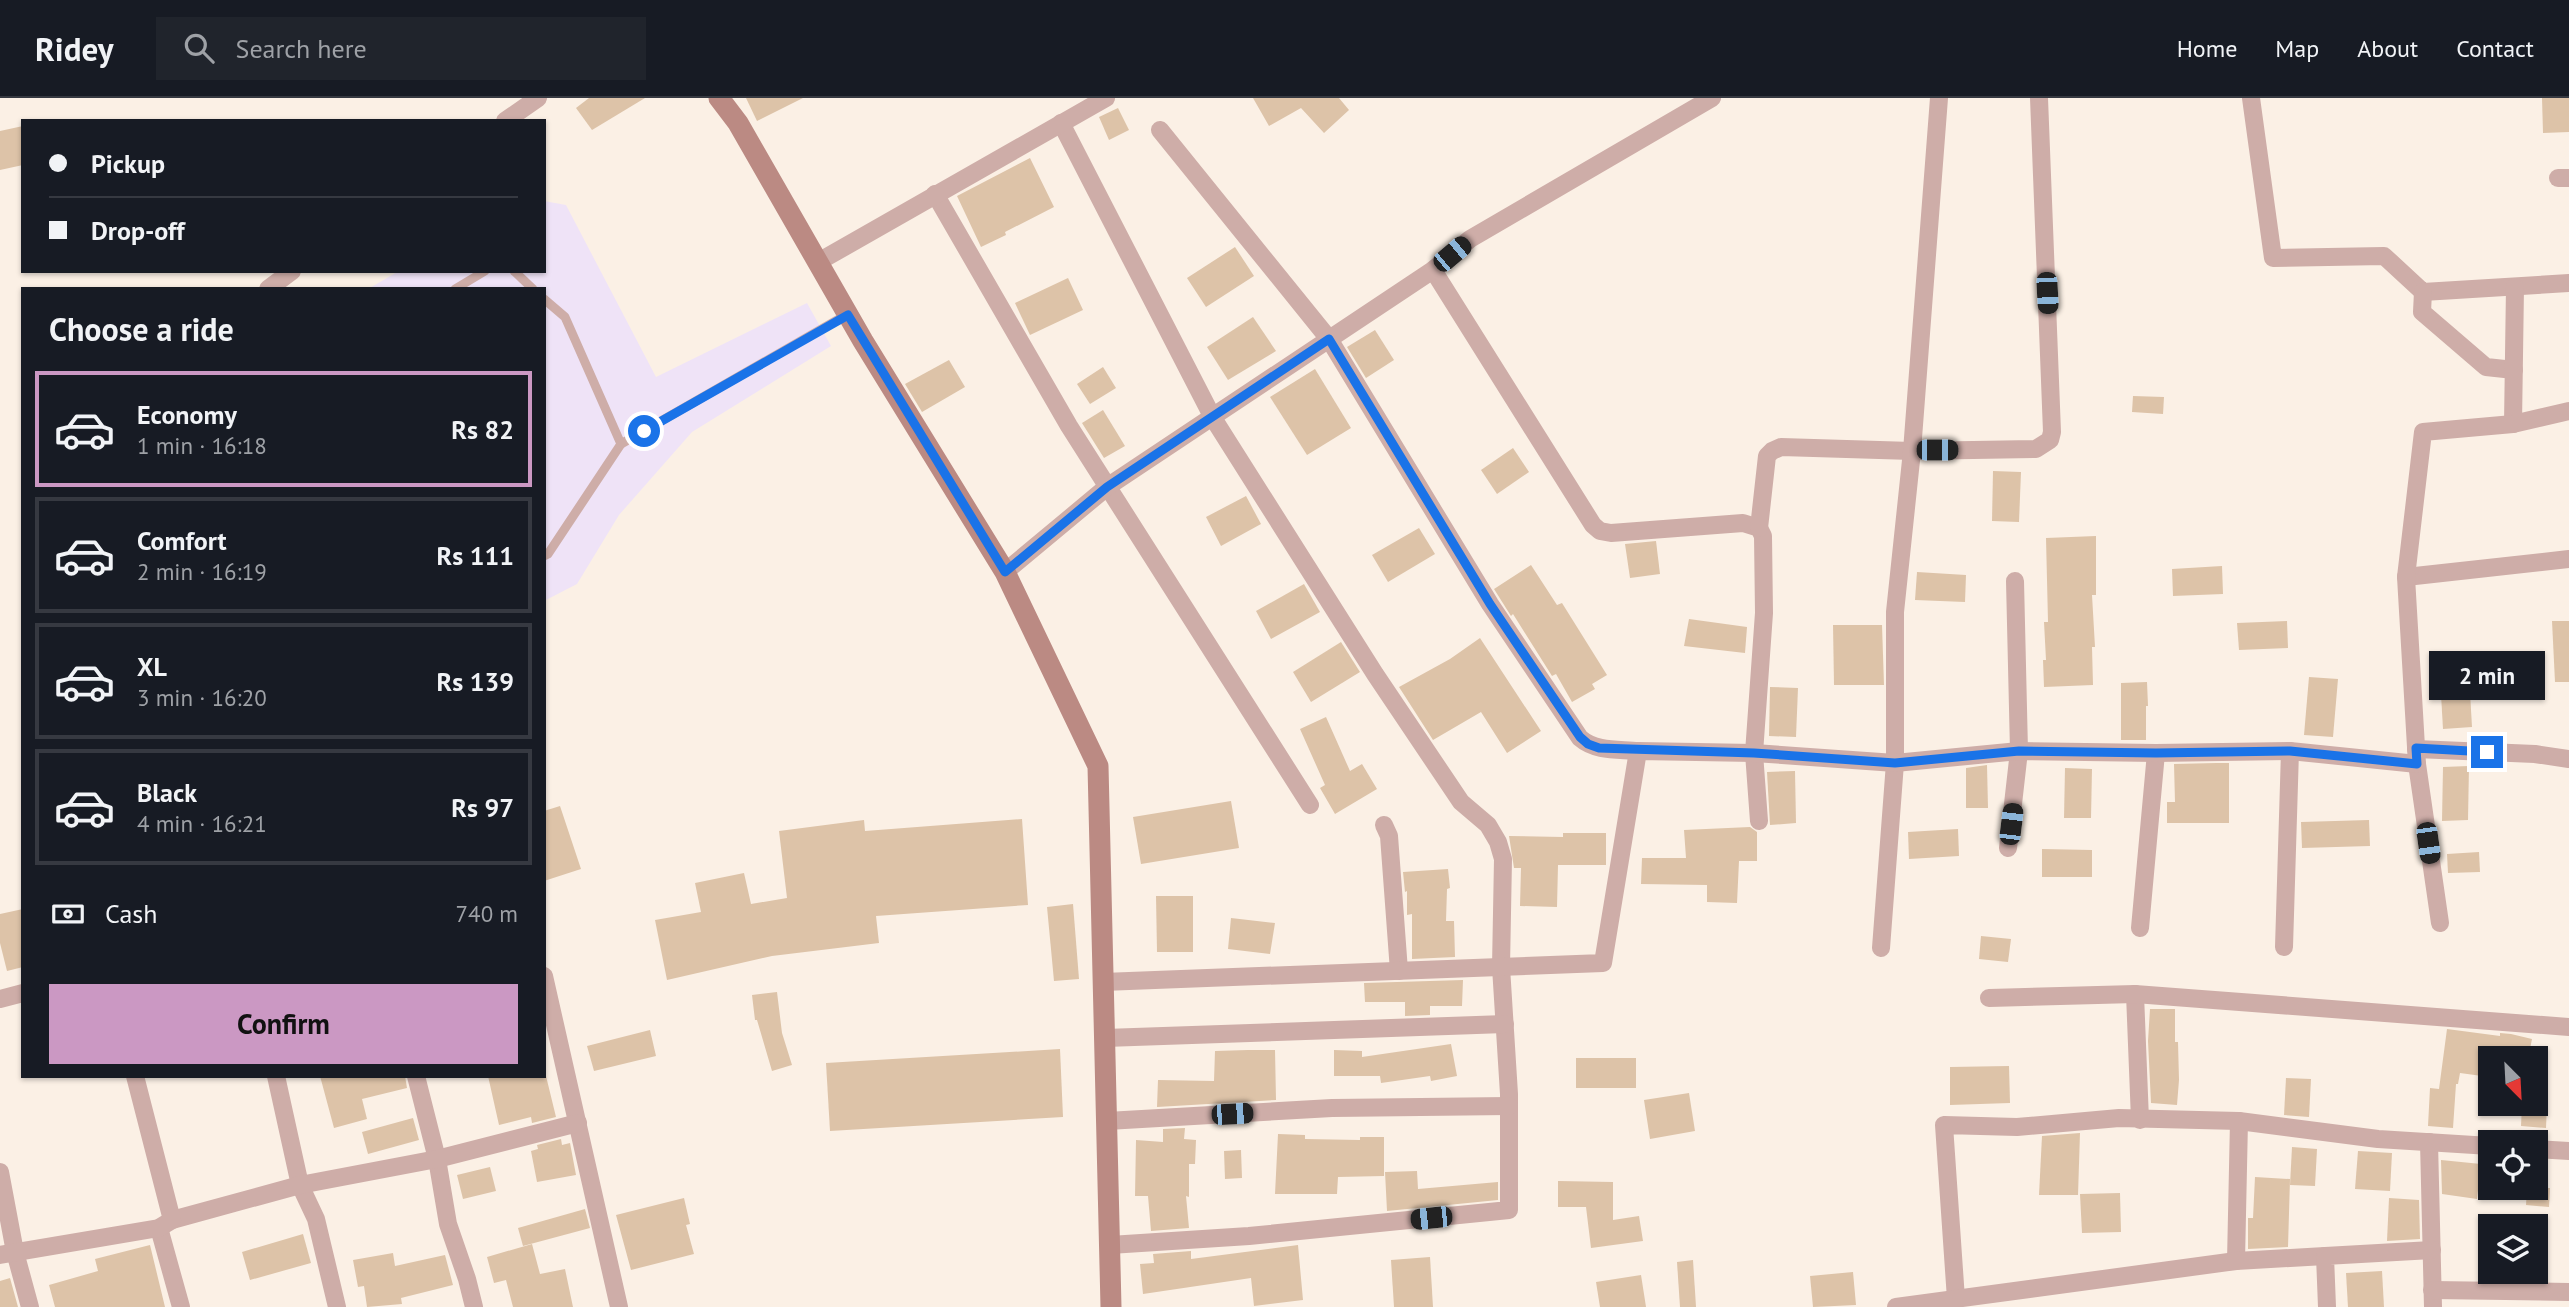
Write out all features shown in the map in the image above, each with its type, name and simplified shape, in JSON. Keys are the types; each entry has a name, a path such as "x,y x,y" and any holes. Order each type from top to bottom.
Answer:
{"street":[{"path":"509,119 538,98"},
{"path":"719,98 738,123 848,315 1005,572 1098,766 1111,1307"},
{"path":"818,262 1106,98"},
{"path":"1005,572 1107,487 1433,270 1470,239 1712,98"},
{"path":"1881,948 1895,763 1895,612 1912,451 1939,98"},
{"path":"1759,821 1754,753 1764,612 1763,536 1759,528 1767,456 1781,447 1912,451 2036,449 2050,440 2052,432 2039,98"},
{"path":"2251,98 2273,258 2384,256 2423,292 2569,284"},
{"path":"1061,123 1213,418 1375,674 1461,802 1488,825 1498,842 1503,859 1501,967 1509,1105 1509,1210 1249,1236 1110,1245"},
{"path":"1160,130 1329,339 1490,604 1580,737 1588,744 1599,748 1639,751 1754,753 1895,763 2019,751 2290,751 2416,756 2535,754 2569,759"},
{"path":"935,194 1107,487 1310,805"},
{"path":"1433,270 1593,525 1600,531 1611,533 1743,523 1759,528"},
{"path":"271,287 289,273"},
{"path":"2513,424 2515,287"},
{"path":"2423,292 2422,312 2431,320 2487,367 2514,370"},
{"path":"2440,923 2416,756 2406,577 2423,432 2513,424 2569,411"},
{"path":"2406,577 2569,559"},
{"path":"2008,848 2019,751 2015,581"},
{"path":"1103,982 1603,964 1639,751"},
{"path":"2284,947 2290,751"},
{"path":"2140,928 2156,753"},
{"path":"1384,825 1389,836 1399,971"},
{"path":"546,985 619,1307"},
{"path":"0,999 21,994"},
{"path":"2135,994 2140,1119"},
{"path":"1989,998 2135,994 2569,1027"},
{"path":"1105,1038 1505,1024"},
{"path":"135,1078 181,1307"},
{"path":"276,1078 300,1185 316,1219 337,1307"},
{"path":"417,1078 437,1159 448,1224 474,1307"},
{"path":"1107,1121 1332,1108 1509,1105"},
{"path":"1956,1299 1944,1125 2017,1127 2119,1118 2239,1121 2378,1139 2478,1145"},
{"path":"2236,1261 2239,1121"},
{"path":"8,1254 166,1224 300,1185 437,1159 578,1123"},
{"path":"2429,1142 2432,1298 2569,1292"},
{"path":"2548,1150 2569,1151"},
{"path":"0,1172 8,1254 30,1307"},
{"path":"1896,1307 2236,1261 2432,1250"},
{"path":"2325,1256 2327,1307"}],"lane":[{"path":"458,287 482,273"},
{"path":"516,273 531,287"},
{"path":"546,301 565,317 621,444"},
{"path":"546,555 621,444 848,315"}],"shaded area":[{"path":"546,201 566,205 656,377 807,303 831,346 692,432 619,515 577,584 546,600 546,287 371,287 396,273 546,273"}],"building":[{"path":"589,98 645,98 592,130 576,108"},
{"path":"746,98 803,98 757,121"},
{"path":"1253,98 1339,98 1349,110 1324,133 1301,108 1269,126"},
{"path":"2542,98 2569,98 2569,132 2543,133"},
{"path":"1118,108 1129,130 1109,140 1099,117"},
{"path":"21,126 21,165 0,170 0,131"},
{"path":"1030,158 1054,207 981,247 957,196"},
{"path":"1235,247 1254,276 1206,307 1187,278"},
{"path":"1068,278 1083,310 1030,335 1015,303"},
{"path":"1253,317 1276,351 1228,380 1207,347"},
{"path":"1375,330 1394,360 1366,378 1347,347"},
{"path":"949,360 965,387 922,412 905,384"},
{"path":"1103,367 1116,388 1090,404 1077,384"},
{"path":"1315,369 1351,428 1307,455 1270,397"},
{"path":"2133,396 2164,397 2163,414 2132,412"},
{"path":"1103,410 1125,446 1104,458 1082,423"},
{"path":"1513,448 1529,472 1497,494 1481,470"},
{"path":"1993,471 2021,472 2019,522 1992,521"},
{"path":"1246,496 1261,524 1221,546 1206,517"},
{"path":"1419,528 1435,554 1388,582 1372,555"},
{"path":"2096,536 2096,595 2092,595 2095,647 2092,647 2093,685 2044,687 2044,622 2048,622 2046,538"},
{"path":"1656,541 1660,574 1630,578 1625,544"},
{"path":"1531,565 1557,605 1562,603 1607,675 1592,684 1595,689 1572,702 1556,674 1552,676 1494,589"},
{"path":"2222,566 2223,594 2173,596 2172,569"},
{"path":"1917,572 1966,575 1965,602 1915,600"},
{"path":"1304,584 1320,612 1271,639 1256,611"},
{"path":"1689,619 1747,627 1745,653 1684,646"},
{"path":"2287,621 2288,648 2239,650 2237,623"},
{"path":"2552,621 2569,621 2569,682 2555,682"},
{"path":"1833,625 1882,625 1884,685 1834,685"},
{"path":"1480,638 1541,731 1507,753 1481,712 1433,740 1399,687 1450,659"},
{"path":"1341,642 1360,672 1311,702 1293,672"},
{"path":"2469,675 2472,727 2443,729 2440,677"},
{"path":"2309,677 2338,679 2333,737 2304,735"},
{"path":"2147,682 2146,740 2121,740 2121,683"},
{"path":"1770,687 1798,688 1796,737 1769,736"},
{"path":"1326,717 1350,771 1362,764 1377,789 1335,814 1320,788 1325,785 1300,729"},
{"path":"2229,763 2229,823 2167,823 2167,802 2175,802 2174,764"},
{"path":"1987,765 1988,808 1966,808 1966,768"},
{"path":"2469,766 2468,820 2442,821 2443,767"},
{"path":"2065,768 2092,769 2091,818 2064,818"},
{"path":"1795,771 1796,823 1770,825 1767,772"},
{"path":"1231,801 1239,848 1141,864 1133,817"},
{"path":"560,806 581,869 546,880 546,810"},
{"path":"1022,819 1028,905 876,916 879,943 772,956 667,980 655,920 701,912 695,883 744,873 751,904 787,898 779,831 864,820 865,831"},
{"path":"2369,820 2370,846 2302,848 2301,822"},
{"path":"1750,827 1757,832 1757,861 1739,861 1737,903 1707,902 1707,885 1641,884 1642,858 1686,858 1684,830"},
{"path":"1958,829 1959,856 1909,859 1908,832"},
{"path":"1563,833 1606,833 1606,865 1558,865 1557,907 1520,906 1521,868 1514,868 1509,836 1563,837"},
{"path":"2042,849 2092,850 2092,877 2042,877"},
{"path":"2479,852 2480,872 2448,873 2447,854"},
{"path":"1448,869 1450,888 1447,889 1446,921 1454,921 1455,957 1412,959 1412,914 1407,915 1407,891 1405,892 1403,872"},
{"path":"1156,896 1193,896 1193,952 1157,952"},
{"path":"1073,904 1079,979 1054,981 1047,907"},
{"path":"21,909 21,968 7,971 0,943 0,914"},
{"path":"1231,918 1275,923 1270,954 1228,949"},
{"path":"1981,936 2011,939 2008,962 1979,959"},
{"path":"1463,980 1462,1006 1430,1006 1430,1015 1405,1016 1405,1002 1365,1002 1364,983"},
{"path":"777,992 782,1033 792,1065 772,1071 755,1020 752,995"},
{"path":"2150,1009 2175,1009 2179,1080 2177,1105 2151,1103 2148,1041"},
{"path":"2447,1029 2500,1036 2500,1033 2511,1034 2532,1039 2531,1046 2478,1046 2478,1075 2460,1073 2456,1084 2453,1128 2428,1126 2430,1088 2439,1089"},
{"path":"650,1030 656,1056 594,1071 587,1046"},
{"path":"1451,1044 1457,1076 1431,1081 1430,1076 1381,1083 1380,1076 1334,1076 1334,1050 1362,1051 1362,1057"},
{"path":"1060,1049 1063,1117 830,1131 826,1063"},
{"path":"1275,1050 1276,1100 1157,1107 1158,1080 1214,1081 1215,1051"},
{"path":"1576,1058 1636,1058 1636,1088 1576,1088"},
{"path":"2009,1066 2010,1103 1950,1105 1950,1067"},
{"path":"546,1076 556,1117 532,1123 531,1117 499,1125 488,1078"},
{"path":"321,1078 405,1078 407,1088 362,1099 367,1119 334,1128"},
{"path":"2286,1078 2311,1079 2309,1117 2284,1115"},
{"path":"1689,1093 1695,1131 1650,1139 1644,1100"},
{"path":"2521,1116 2546,1116 2546,1128 2521,1126"},
{"path":"413,1118 419,1140 368,1154 362,1132"},
{"path":"1185,1128 1184,1139 1196,1140 1195,1164 1189,1164 1189,1197 1186,1196 1189,1228 1151,1231 1148,1196 1135,1196 1136,1140 1163,1142 1163,1129"},
{"path":"2080,1133 2078,1195 2039,1195 2042,1136"},
{"path":"1278,1134 1305,1135 1305,1139 1360,1140 1360,1137 1384,1137 1384,1176 1338,1177 1337,1194 1275,1194"},
{"path":"561,1139 562,1145 570,1143 576,1175 537,1182 531,1151 538,1149 537,1145"},
{"path":"2292,1147 2317,1149 2315,1186 2290,1185"},
{"path":"1241,1150 1242,1178 1225,1179 1224,1151"},
{"path":"2358,1151 2392,1153 2390,1191 2355,1189"},
{"path":"2441,1160 2478,1164 2477,1199 2442,1194"},
{"path":"490,1167 496,1191 463,1199 457,1175"},
{"path":"1417,1171 1418,1189 1498,1182 1498,1200 1387,1211 1385,1172"},
{"path":"2255,1177 2290,1179 2288,1247 2248,1249 2248,1218 2253,1218"},
{"path":"1558,1181 1613,1182 1613,1220 1639,1216 1643,1241 1591,1248 1586,1207 1558,1207"},
{"path":"2550,1188 2549,1207 2526,1205 2526,1200 2548,1200"},
{"path":"2120,1193 2121,1232 2082,1233 2080,1194"},
{"path":"684,1198 690,1224 686,1225 694,1254 631,1270 616,1215"},
{"path":"2389,1198 2419,1200 2420,1239 2387,1241"},
{"path":"585,1209 590,1228 523,1246 518,1228"},
{"path":"303,1234 311,1263 250,1280 242,1252"},
{"path":"532,1244 540,1274 565,1269 573,1307 513,1307 506,1280 494,1283 487,1257"},
{"path":"150,1245 165,1307 55,1307 49,1285 98,1271 95,1259"},
{"path":"1298,1245 1303,1300 1254,1306 1251,1278 1143,1294 1140,1264 1154,1263 1153,1254 1191,1251 1191,1259"},
{"path":"393,1253 395,1266 445,1255 453,1285 401,1298 402,1304 367,1307 364,1286 358,1287 353,1260"},
{"path":"1430,1257 1433,1307 1394,1307 1391,1260"},
{"path":"1693,1260 1696,1307 1680,1307 1677,1262"},
{"path":"2382,1271 2384,1307 2348,1307 2346,1273"},
{"path":"1853,1272 1856,1305 1813,1307 1810,1276"},
{"path":"1641,1275 1646,1307 1600,1307 1596,1282"},
{"path":"10,1278 18,1307 0,1307 0,1281"}],"route":[{"path":"644,431 848,315 1005,572 1107,487 1329,339 1490,604 1580,737 1599,748 1754,753 1895,763 2019,751 2290,751 2417,764 2416,748 2487,752"}]}
